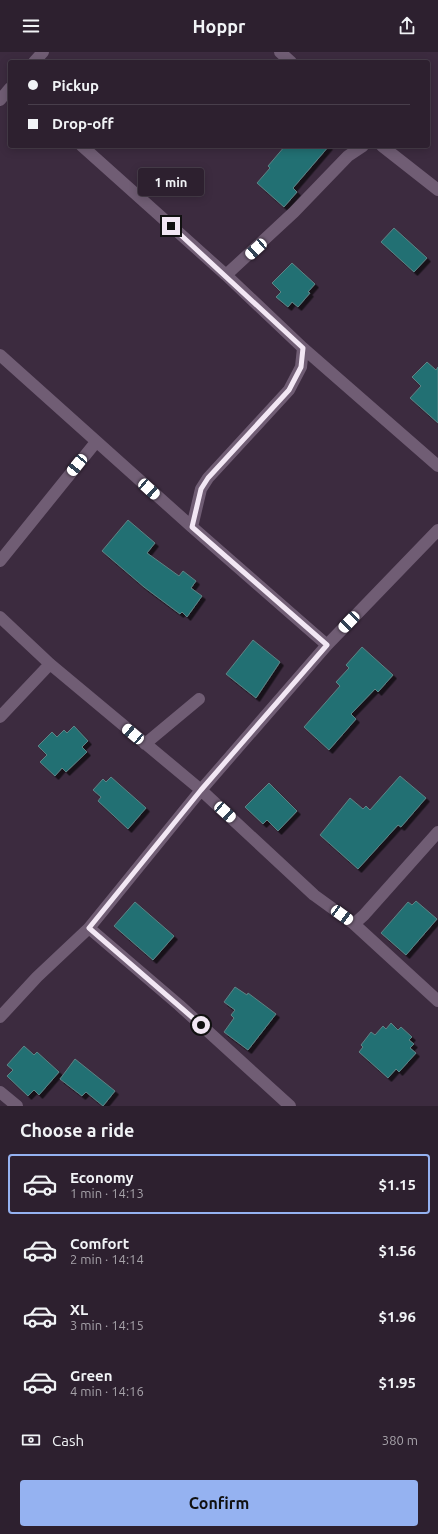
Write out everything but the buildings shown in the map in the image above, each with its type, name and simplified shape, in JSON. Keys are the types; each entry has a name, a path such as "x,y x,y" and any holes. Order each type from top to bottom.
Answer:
{"street":[{"path":"36,60 43,52"},
{"path":"280,52 289,60"},
{"path":"0,100 8,90"},
{"path":"84,148 303,348 438,466"},
{"path":"226,276 265,240 348,156 360,148"},
{"path":"385,148 438,190"},
{"path":"192,527 201,489 208,478 289,390 301,367 303,348"},
{"path":"0,355 96,442 327,645"},
{"path":"0,561 96,442"},
{"path":"0,1016 89,928 201,790 327,645 438,530"},
{"path":"0,617 50,664 201,790 314,895 354,924 438,1001"},
{"path":"0,717 50,664"},
{"path":"145,744 199,698"},
{"path":"354,924 364,915 438,832"},
{"path":"89,928 179,1005 290,1106"},
{"path":"0,1092 17,1106"}],"route":[{"path":"171,226 303,348 301,367 289,390 208,478 201,489 192,527 327,645 270,713 201,790 89,928 201,1025"}]}
